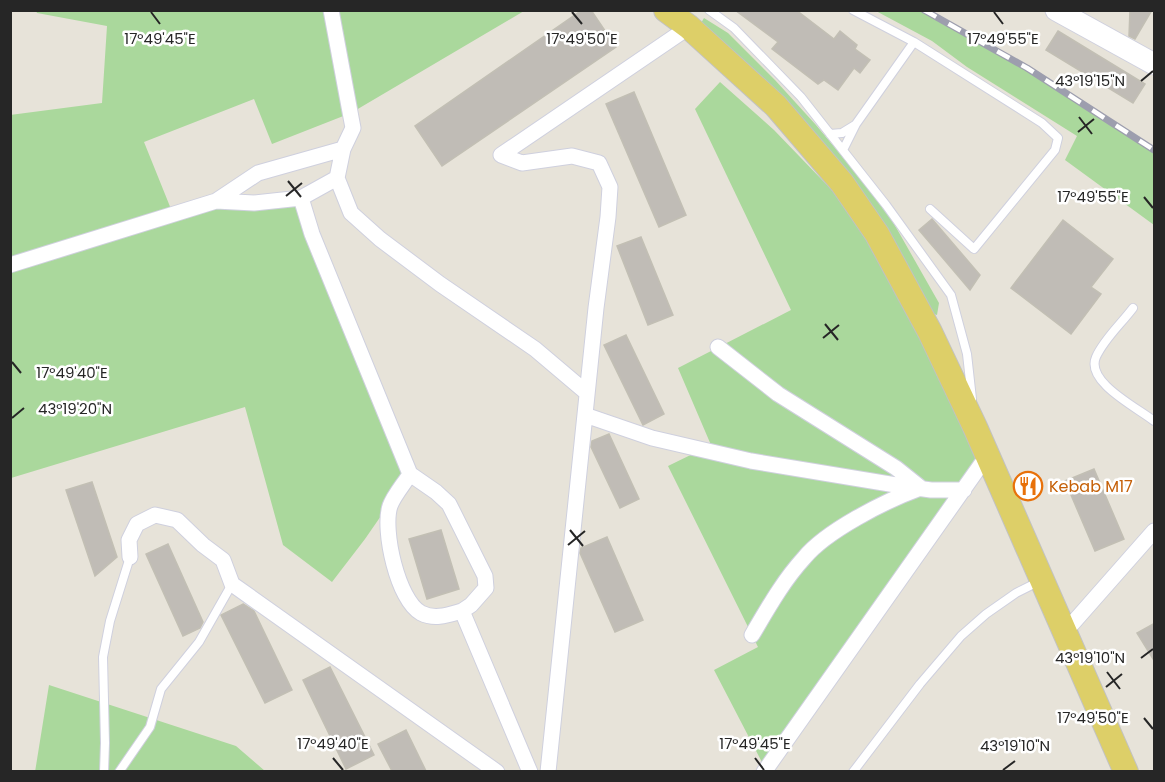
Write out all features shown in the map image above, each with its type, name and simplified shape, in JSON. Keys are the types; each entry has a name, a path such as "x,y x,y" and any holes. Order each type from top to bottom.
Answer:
{"main road":[{"path":"666,10 689,27 776,106 842,183 878,234 930,332 975,428 1126,771"}],"street":[{"path":"331,10 353,128 343,149 337,178 351,213 380,239 440,284 535,349 587,393"},
{"path":"1056,10 1155,64"},
{"path":"548,771 610,187 599,163 572,156 522,163 501,155 689,27"},
{"path":"10,265 216,201 258,173 343,149"},
{"path":"216,201 254,203 301,198 337,178"},
{"path":"301,198 312,234 410,474 449,504 484,576 486,588 462,612 439,618 423,614 411,606 401,586 388,532 389,514 390,506 410,474"},
{"path":"718,347 778,394 896,468 921,488"},
{"path":"585,416 652,438 751,461 921,488 964,490"},
{"path":"764,771 987,456"},
{"path":"752,635 778,592 805,556 836,532 871,510 898,496 921,488"},
{"path":"130,557 129,540 137,524 155,515 177,519 223,560 232,584 497,771"},
{"path":"1065,632 1155,531"},
{"path":"462,612 530,771"}],"lane":[{"path":"709,10 734,28 801,97 886,205 951,296 967,354 975,428"},
{"path":"853,10 914,42 1042,123 1058,138 1055,150 974,249 930,209"},
{"path":"843,150 856,124 914,42"},
{"path":"830,134 842,133 856,124"},
{"path":"1133,308 1096,357 1094,367 1098,378 1122,399 1155,421"},
{"path":"104,771 103,657 110,621 130,557"},
{"path":"853,771 920,684 961,636 986,614 1016,593 1041,580"},
{"path":"120,771 150,727 161,689 199,642 232,584"}],"green space":[{"path":"36,11 524,11 351,113 272,144 254,99 144,142 173,214 301,198 410,474 332,582 283,545 245,407 11,478 10,115 102,103 107,26"},
{"path":"876,11 924,11 1027,68 1154,150 1154,225 1065,160 1077,136 967,67 932,41"},
{"path":"704,18 728,33 775,80 885,208 939,303 937,315 701,23"},
{"path":"720,82 774,130 880,240 987,456 766,770 714,670 758,647 668,466 711,445 678,368 791,310 695,109"},
{"path":"49,685 236,746 265,771 35,772"}],"building":[{"path":"582,10 591,10 616,47 442,166 415,126"},
{"path":"735,10 796,10 834,39 840,31 857,45 855,49 870,60 860,73 854,68 838,90 824,80 818,84 772,49 778,42"},
{"path":"1130,10 1152,10 1135,39 1129,36"},
{"path":"1058,31 1145,84 1133,103 1046,50"},
{"path":"634,92 686,215 659,227 606,104"},
{"path":"932,219 980,275 970,290 919,230"},
{"path":"1063,220 1113,259 1091,287 1101,294 1071,334 1011,288"},
{"path":"641,237 673,315 648,325 617,246"},
{"path":"626,335 664,414 643,425 604,345"},
{"path":"609,434 639,499 620,508 591,447 592,441"},
{"path":"1094,469 1124,539 1095,551 1065,481"},
{"path":"92,482 117,557 95,576 66,490"},
{"path":"441,530 459,589 427,599 409,539"},
{"path":"607,537 643,620 615,632 580,553 581,548"},
{"path":"168,544 203,622 200,628 183,636 146,554"},
{"path":"243,604 254,611 292,690 265,703 221,615"},
{"path":"1155,623 1155,662 1137,633"},
{"path":"330,667 374,755 346,769 303,680"},
{"path":"406,730 426,771 392,771 378,744"}],"railway":[{"path":"924,10 1027,68 1154,150"}],"place":[{"name":"Kebab M17","path":"1028,486"}]}
